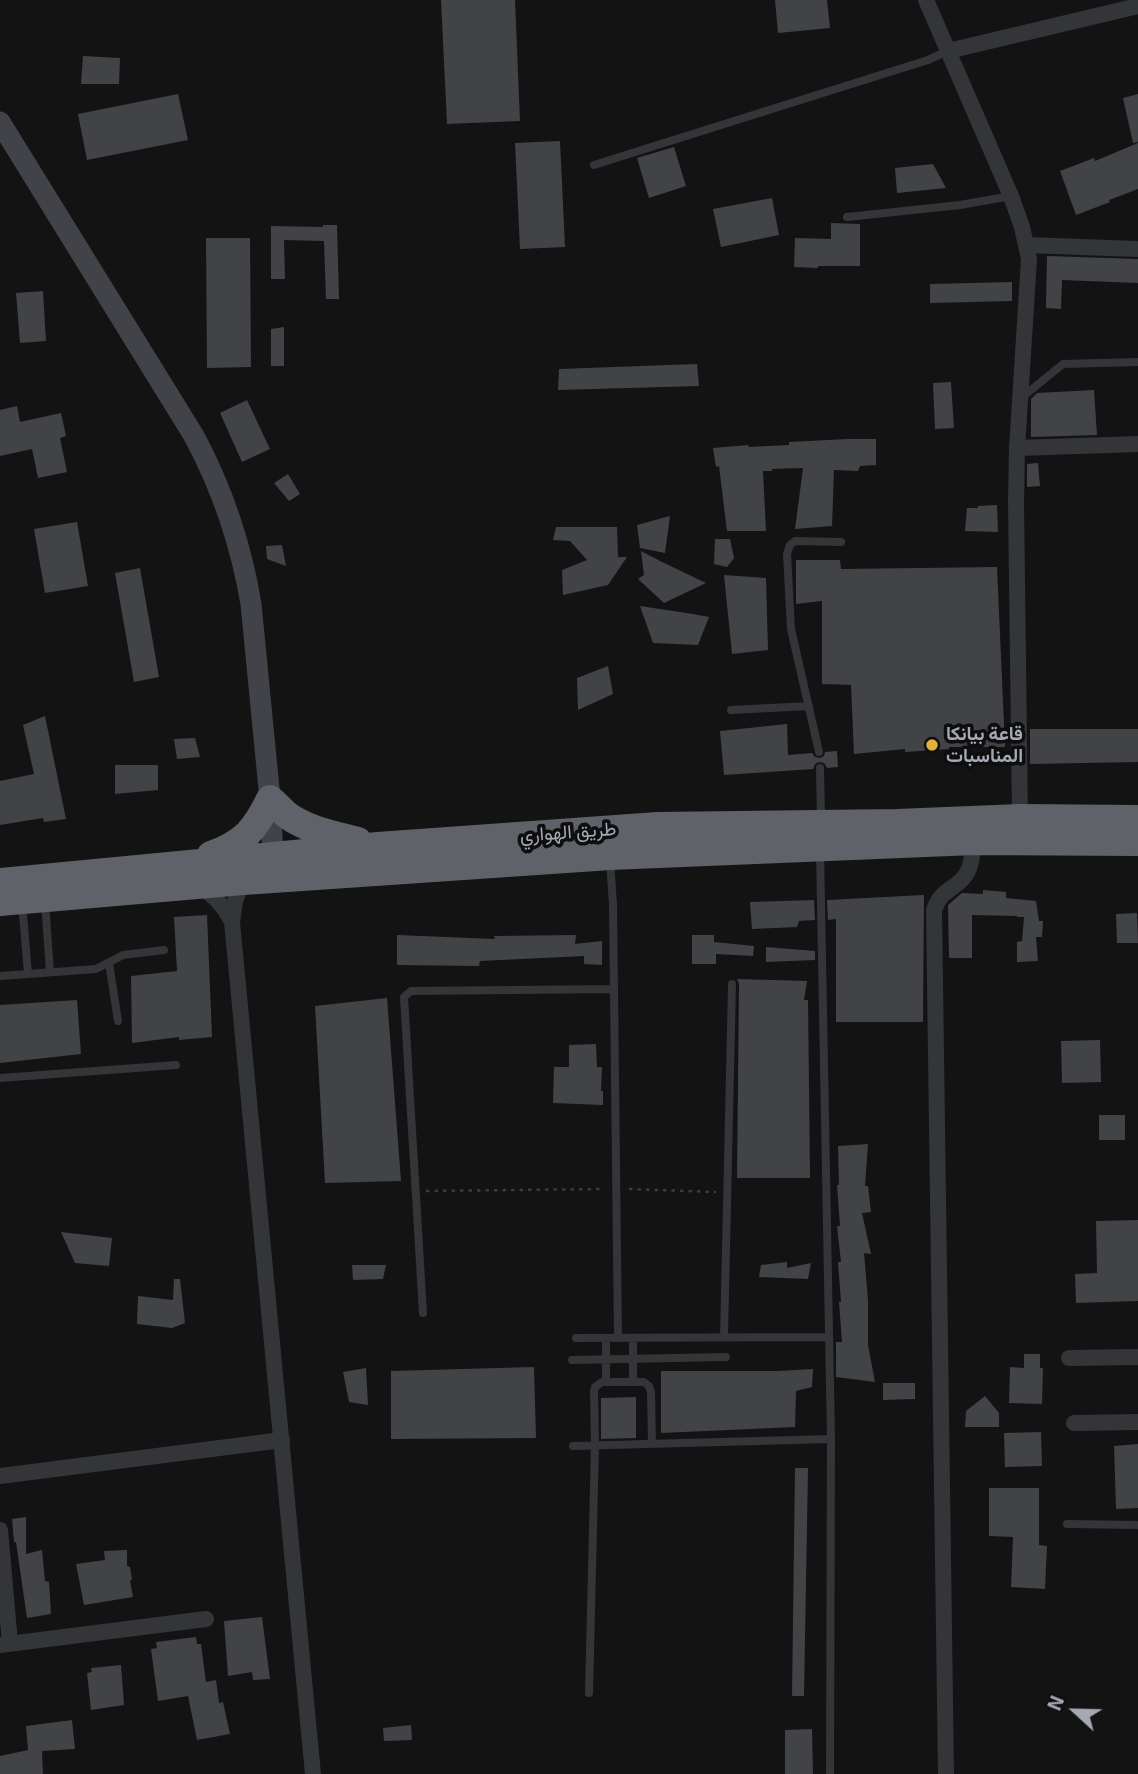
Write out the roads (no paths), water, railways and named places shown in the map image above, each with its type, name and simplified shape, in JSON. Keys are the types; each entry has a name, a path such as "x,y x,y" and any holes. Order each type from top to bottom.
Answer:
{"highway":[{"path":"193,874 219,852 242,839 260,819 270,799 288,816 310,827 378,846"},
{"name":"طريق الهواري","path":"0,882 193,874 243,881 610,856 820,836 897,834 1020,818 1138,819"},
{"name":"طريق الهواري","path":"22,900 193,874 274,855 378,846 658,826 820,836"},
{"name":"طريق الهواري","path":"897,834 974,841 1138,842"}],"street":[{"path":"926,0 1011,196 1029,259 1016,502 1020,818"},
{"path":"948,51 1138,6"},
{"path":"0,122 194,436 220,490 239,546 247,584 274,855"},
{"path":"1026,245 1138,249"},
{"path":"1017,448 1138,444"},
{"path":"946,1774 934,910 941,896 969,870 974,841"},
{"path":"193,874 232,922"},
{"path":"243,881 235,901 232,922 313,1774"},
{"path":"1069,1358 1138,1357"},
{"path":"1074,1423 1138,1422"},
{"path":"0,1476 282,1440"},
{"path":"0,1530 5,1644 206,1619"}],"lane":[{"path":"594,165 928,60 948,51"},
{"path":"847,217 960,205 1011,196"},
{"path":"1020,399 1063,364 1138,362"},
{"path":"819,752 792,629 787,554 790,545 795,541 841,542"},
{"path":"731,710 809,706"},
{"path":"820,768 831,1439 830,1774"},
{"path":"610,856 613,905 618,1338"},
{"path":"22,900 50,972"},
{"path":"22,900 27,974"},
{"path":"0,976 96,969 123,955 164,950"},
{"path":"109,963 118,1021"},
{"path":"724,1337 732,984"},
{"path":"423,1313 404,1001 406,994 411,991 614,989"},
{"path":"0,1078 176,1065"},
{"path":"576,1338 829,1337"},
{"path":"606,1338 606,1382"},
{"path":"633,1338 633,1382"},
{"path":"572,1360 726,1357"},
{"path":"589,1693 594,1391 598,1384 644,1382 651,1389 652,1444"},
{"path":"572,1446 831,1439"},
{"path":"1067,1524 1138,1525"}],"place":[{"name":"قاعة بيانكا المناسبات","path":"932,745"}]}
